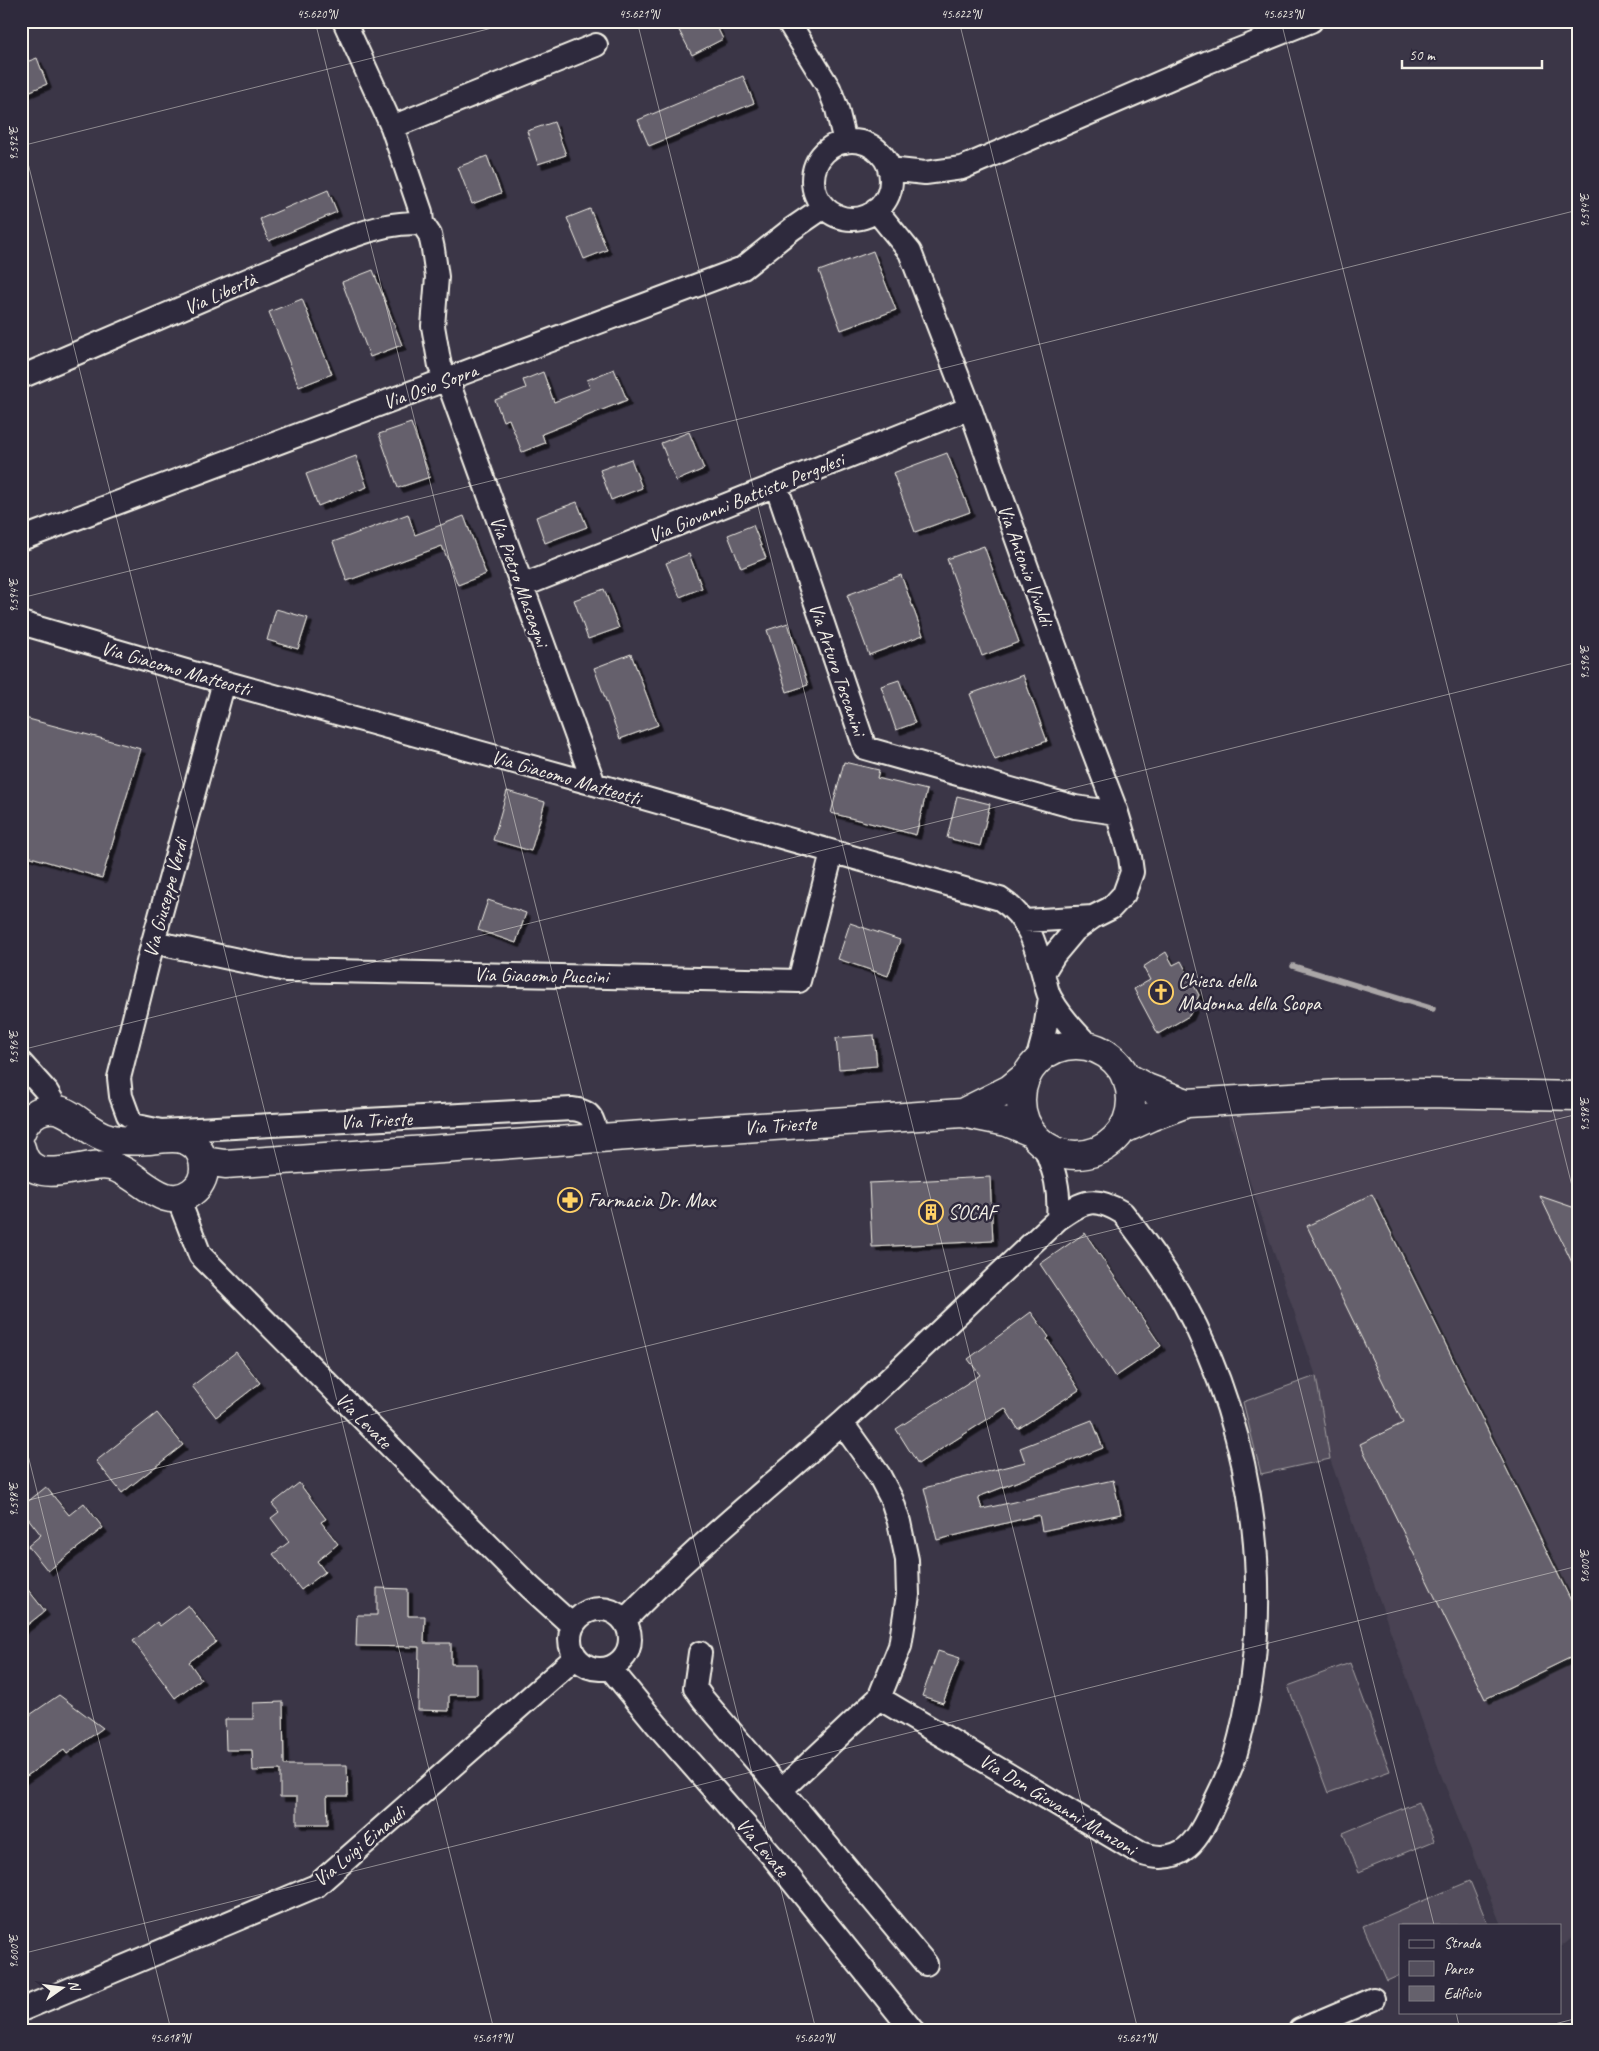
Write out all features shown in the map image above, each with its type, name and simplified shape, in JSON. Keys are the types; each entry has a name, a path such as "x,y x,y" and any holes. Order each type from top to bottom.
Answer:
{"main road":[{"path":"1065,1046 1090,1047 1111,1058 1125,1076 1131,1103 1122,1130 1107,1146 1086,1154 1064,1154 1007,1122 962,1113 1010,1089 1050,1052 1065,1046"},
{"path":"1032,1068 1021,1094 1021,1104 1026,1124 1037,1139"},
{"path":"1125,1076 1147,1088 1187,1103"},
{"path":"1122,1130 1187,1103 1341,1094 1436,1093 1578,1096"},
{"path":"57,1109 68,1113 96,1134 108,1138 147,1140 178,1138 187,1140 200,1152 204,1161 201,1183 190,1194 178,1198 164,1197 130,1175 110,1166 94,1165 57,1173 44,1172 30,1164 22,1146 24,1126 39,1111 57,1109"},
{"name":"Via Trieste","path":"204,1161 226,1164 962,1113"}],"street":[{"name":"Via Pietro Mascagni","path":"344,21 392,126 421,212 422,223 430,235 437,277 433,326 440,366 447,379 594,784"},
{"path":"788,21 829,88 837,109 845,142"},
{"path":"889,169 925,173 962,168 1208,62 1311,21"},
{"path":"392,126 596,46"},
{"path":"856,141 867,144 877,150 889,169 891,181 889,192 884,202 866,216 855,219 833,214 824,207 817,197 813,186 817,163 829,149 845,142 856,141"},
{"name":"Via Osio Sopra","path":"21,539 743,268 824,207"},
{"name":"Via Antonio Vivaldi","path":"876,210 910,252 970,408 1076,706 1117,813 1130,857 1132,872 1124,894 1111,908 1093,917 1075,930 1054,955 1043,973"},
{"name":"Via Libertà","path":"23,372 341,240 383,225 402,222 422,223"},
{"name":"Via Giovanni Battista Pergolesi","path":"522,586 970,408"},
{"name":"Via Arturo Toscanini","path":"776,485 865,748 1075,807 1117,813"},
{"name":"Via Giacomo Matteotti","path":"21,623 224,682 1000,899 1010,906 1024,921 1034,939 1050,998"},
{"name":"Via Giuseppe Verdi","path":"133,1121 121,1096 119,1078 224,682"},
{"name":"Via Giacomo Puccini","path":"154,942 286,970 799,981 832,853"},
{"name":"Via Antonio Vivaldi","path":"1024,921 1093,917"},
{"path":"1050,998 1070,1025 1090,1047"},
{"path":"1032,1068 1044,1035 1050,998"},
{"path":"21,1063 47,1092 57,1109"},
{"name":"Via Trieste","path":"133,1121 161,1132 572,1109 583,1110 591,1116 597,1138"},
{"path":"1037,1139 1055,1173 1060,1196 1058,1219"},
{"name":"Via Levate","path":"178,1198 200,1255 530,1587 573,1626"},
{"name":"Via Don Giovanni Manzoni","path":"624,1621 662,1580 842,1423 1058,1219 1077,1205 1094,1202 1108,1204 1123,1213 1183,1300 1230,1411 1244,1466 1255,1541 1256,1614 1252,1680 1235,1757 1206,1824 1196,1840 1182,1851 1169,1858 1152,1858 1132,1849 879,1698"},
{"path":"781,1790 879,1698 900,1646 908,1595 907,1560 899,1522 892,1500 879,1475 842,1423"},
{"path":"593,1610 610,1611 624,1621 630,1638 629,1648 618,1663 610,1668 598,1669 586,1666 576,1657 570,1642 573,1626 578,1619 593,1610"},
{"path":"700,1653 695,1688 926,1964"},
{"name":"Via Luigi Einaudi","path":"21,2010 316,1886 576,1657"},
{"name":"Via Levate","path":"610,1668 657,1725 773,1857 912,2030"},
{"path":"1300,2030 1373,1999"}],"shaded area":[{"path":"1578,1104 1578,1932 1562,1945 1562,1924 1501,1924 1441,1775 1330,1459 1316,1376 1224,1106"}],"green space":[{"path":"1316,1376 1330,1459 1261,1474 1243,1402"},
{"path":"1350,1663 1390,1771 1328,1793 1288,1686"},
{"path":"1418,1802 1434,1841 1359,1872 1343,1833"},
{"path":"1470,1881 1488,1924 1399,1924 1399,1975 1387,1981 1363,1926"}],"building":[{"path":"674,21 714,21 723,39 692,55"},
{"path":"37,58 47,84 21,95 21,64"},
{"path":"743,76 754,103 649,146 638,120"},
{"path":"554,122 566,155 538,164 527,131"},
{"path":"487,156 501,193 472,204 458,167"},
{"path":"328,190 337,212 269,241 260,219"},
{"path":"590,209 607,250 584,259 567,218"},
{"path":"873,251 896,310 841,330 819,271"},
{"path":"373,270 402,345 370,357 342,282"},
{"path":"302,299 332,374 299,387 269,312"},
{"path":"614,369 627,400 542,434 545,443 522,452 509,419 503,421 495,400 526,388 523,380 543,372 554,402 590,388 587,380"},
{"path":"411,423 430,477 398,488 379,434"},
{"path":"689,432 704,469 676,481 661,443"},
{"path":"947,453 970,512 915,532 893,473"},
{"path":"356,456 367,487 318,506 306,474"},
{"path":"631,459 642,488 611,500 600,470"},
{"path":"577,502 587,527 545,543 536,517"},
{"path":"408,514 415,535 464,516 486,574 458,585 442,546 347,581 333,542"},
{"path":"753,525 766,558 741,568 728,535"},
{"path":"984,546 1019,642 982,656 947,559"},
{"path":"689,554 702,588 680,597 666,563"},
{"path":"901,575 923,635 869,655 847,595"},
{"path":"604,589 619,628 588,639 574,600"},
{"path":"276,609 308,618 298,649 267,640"},
{"path":"788,623 808,685 787,692 767,630"},
{"path":"631,654 658,725 620,739 594,668"},
{"path":"1023,675 1047,741 995,760 970,694"},
{"path":"899,680 915,723 896,730 881,686"},
{"path":"21,717 141,749 102,878 21,854"},
{"path":"844,762 879,770 877,778 927,790 916,835 831,813"},
{"path":"507,791 545,802 531,851 493,840"},
{"path":"957,796 990,804 980,846 947,838"},
{"path":"488,900 526,913 516,943 478,930"},
{"path":"850,923 900,940 888,976 838,959"},
{"name":"Chiesa della Madonna della Scopa","path":"1166,952 1173,965 1181,961 1199,995 1189,1016 1158,1034 1134,989 1150,980 1143,967"},
{"path":"874,1035 877,1066 839,1069 836,1038"},
{"name":"SOCAF","path":"990,1177 993,1241 872,1247 869,1183"},
{"path":"1372,1194 1578,1615 1578,1654 1485,1699 1360,1444 1403,1423 1307,1226"},
{"path":"1540,1196 1578,1209 1578,1275"},
{"path":"1085,1233 1161,1346 1115,1377 1040,1264"},
{"path":"1031,1312 1049,1337 1047,1339 1079,1390 1018,1429 1005,1408 918,1464 896,1429 980,1375 968,1359"},
{"path":"236,1352 260,1383 216,1417 192,1386"},
{"path":"157,1413 183,1445 122,1493 96,1461"},
{"path":"1092,1420 1103,1448 978,1497 982,1509 1113,1480 1121,1514 1042,1531 1039,1515 937,1540 924,1488 1025,1462 1020,1448"},
{"path":"299,1483 326,1519 321,1522 338,1544 317,1561 325,1572 301,1590 273,1554 289,1542 271,1518 279,1512 272,1504"},
{"path":"46,1487 69,1515 84,1503 103,1528 48,1571 28,1546 41,1535 21,1509 21,1507"},
{"path":"21,1581 45,1611 21,1630"},
{"path":"377,1588 408,1589 408,1616 425,1616 424,1643 451,1643 451,1664 477,1664 477,1695 449,1695 449,1711 418,1710 419,1647 356,1646 357,1615 377,1615"},
{"path":"188,1605 216,1642 189,1662 201,1679 175,1698 133,1641 157,1622 160,1626"},
{"path":"938,1651 960,1658 943,1703 922,1696"},
{"path":"59,1695 103,1728 67,1754 64,1750 21,1780 21,1721"},
{"path":"283,1702 284,1765 347,1765 348,1796 327,1796 328,1824 297,1824 297,1797 280,1797 280,1770 253,1771 252,1750 226,1750 225,1719 253,1719 253,1703"}],"waterway":[{"path":"1293,966 1433,1009"}],"place":[{"name":"Chiesa della Madonna della Scopa","path":"1161,992"},
{"name":"Farmacia Dr. Max","path":"570,1200"},
{"name":"SOCAF","path":"931,1212"}]}
